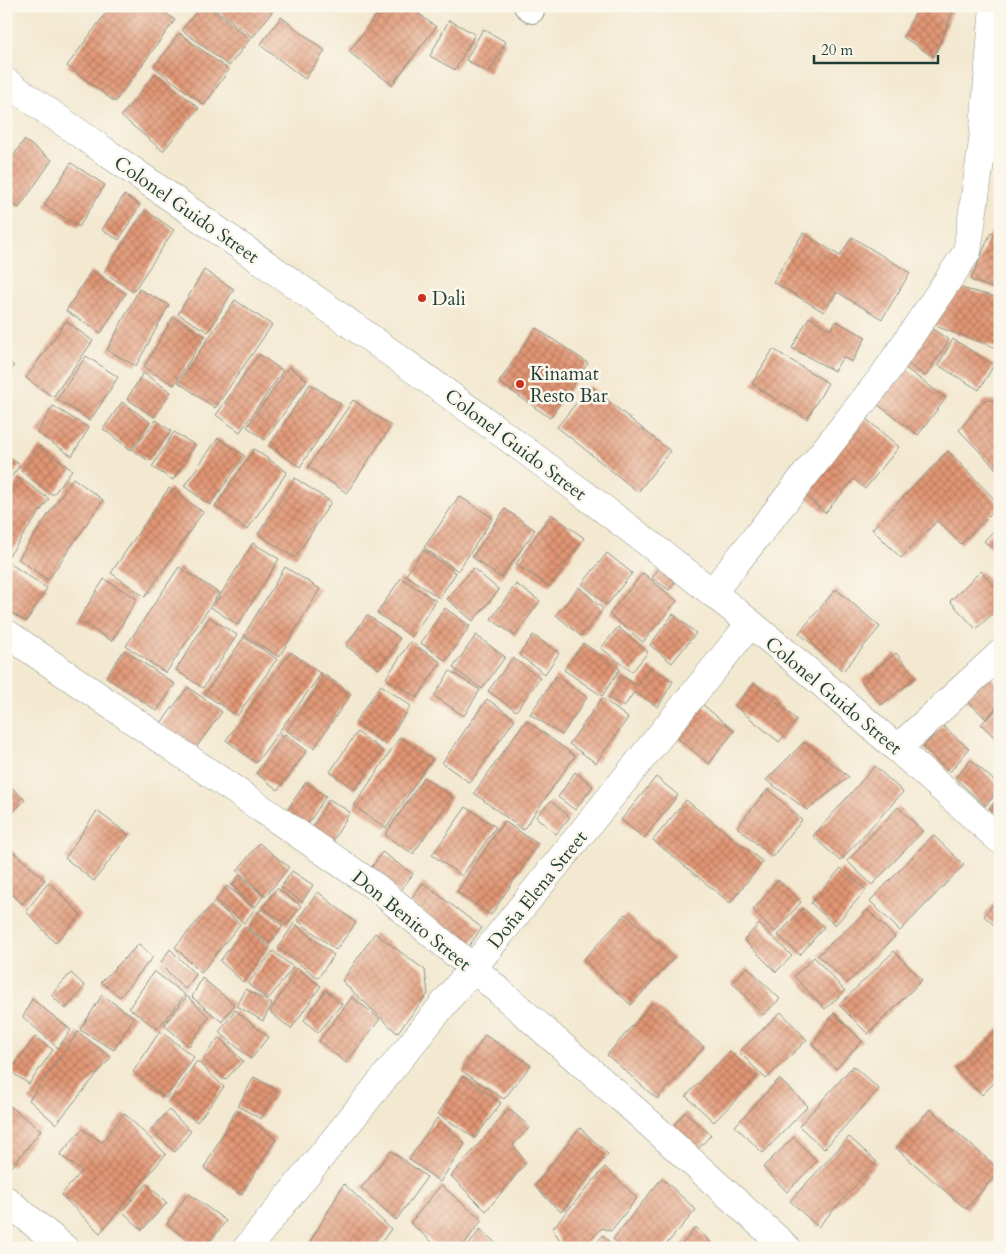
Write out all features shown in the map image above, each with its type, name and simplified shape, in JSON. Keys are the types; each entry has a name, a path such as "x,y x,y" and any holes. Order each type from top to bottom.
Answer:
{"street":[{"path":"712,593 884,375 967,252 990,161 994,6"},
{"name":"Colonel Guido Street","path":"6,82 451,394 712,593 898,748 1000,840"},
{"name":"Doña Elena Street","path":"247,1248 750,624"},
{"name":"Don Benito Street","path":"6,633 377,888 473,968 638,1113 787,1248"},
{"path":"898,748 1000,654"},
{"path":"6,1200 64,1248"}],"building":[{"path":"111,6 157,6 175,20 115,102 67,66"},
{"path":"201,6 208,6 250,39 229,66 182,30"},
{"path":"210,6 273,6 275,8 253,37"},
{"path":"383,6 409,6 436,27 392,85 349,52"},
{"path":"919,6 955,6 934,57 903,37"},
{"path":"281,17 325,51 305,79 260,45"},
{"path":"449,20 475,34 455,70 430,56"},
{"path":"483,29 506,42 489,73 466,60"},
{"path":"179,33 229,70 204,105 154,67"},
{"path":"156,73 199,108 163,151 121,116"},
{"path":"24,140 52,160 19,208 6,199 6,167"},
{"path":"71,163 105,185 79,227 44,205"},
{"path":"124,195 140,205 119,240 102,230"},
{"path":"145,210 174,230 133,292 104,272"},
{"path":"991,232 1000,235 1000,291 971,280"},
{"path":"803,233 840,256 852,237 910,273 882,319 837,292 824,312 773,282"},
{"path":"204,270 234,289 208,332 178,314"},
{"path":"91,271 126,293 101,333 66,311"},
{"path":"957,287 1000,298 1000,349 932,325"},
{"path":"139,289 169,305 136,366 107,350"},
{"path":"235,300 272,325 215,408 178,382"},
{"path":"173,317 205,336 174,385 144,367"},
{"path":"809,317 831,330 836,321 866,337 852,362 843,357 834,371 792,348"},
{"path":"66,321 93,341 53,397 26,378"},
{"path":"922,322 949,340 926,376 899,358"},
{"path":"536,328 588,363 550,418 499,382"},
{"path":"953,339 994,365 979,390 938,365"},
{"path":"773,349 828,383 807,419 752,384"},
{"path":"259,354 283,371 240,432 216,415"},
{"path":"86,356 118,377 90,421 57,399"},
{"path":"6,361 14,366 6,379"},
{"path":"289,367 307,380 265,440 247,427"},
{"path":"904,367 946,398 918,435 877,404"},
{"path":"143,373 171,392 154,417 127,399"},
{"path":"310,384 341,404 300,467 269,446"},
{"path":"590,386 670,451 638,492 557,427"},
{"path":"353,400 391,426 347,493 308,467"},
{"path":"985,400 1000,401 1000,473 959,430"},
{"path":"122,402 150,422 131,450 103,429"},
{"path":"53,406 89,428 72,456 37,433"},
{"path":"865,418 899,447 865,489 854,479 825,513 803,494"},
{"path":"156,420 171,431 149,461 133,450"},
{"path":"174,432 195,445 173,480 152,467"},
{"path":"218,438 245,456 210,505 184,486"},
{"path":"40,446 72,470 53,495 21,471"},
{"path":"254,449 287,472 247,530 215,506"},
{"path":"948,451 1000,505 961,544 937,521 901,558 872,529"},
{"path":"6,455 20,465 6,484"},
{"path":"20,478 49,499 8,557 6,556 6,497"},
{"path":"73,478 103,500 48,580 18,559"},
{"path":"295,478 331,502 295,558 258,534"},
{"path":"169,488 203,512 145,597 111,573"},
{"path":"459,496 493,518 458,571 424,548"},
{"path":"505,509 535,530 501,578 472,557"},
{"path":"551,514 584,538 550,587 516,564"},
{"path":"1000,524 1000,556 984,541"},
{"path":"253,543 279,559 238,625 212,608"},
{"path":"423,550 456,573 439,598 406,575"},
{"path":"607,553 632,573 607,605 582,584"},
{"path":"6,561 47,588 26,622 6,609"},
{"path":"179,567 219,593 166,673 126,646"},
{"path":"285,567 320,589 279,657 244,635"},
{"path":"660,567 677,579 669,590 652,578"},
{"path":"473,568 499,590 473,621 447,599"},
{"path":"981,571 1000,593 1000,607 976,629 950,601"},
{"path":"643,573 677,601 643,642 609,614"},
{"path":"401,578 436,601 412,637 377,613"},
{"path":"104,579 137,599 112,641 78,621"},
{"path":"516,584 540,601 515,636 491,619"},
{"path":"579,587 603,609 581,636 556,615"},
{"path":"836,589 880,627 843,671 799,633"},
{"path":"445,608 470,626 446,661 421,643"},
{"path":"673,614 696,633 672,663 650,645"},
{"path":"367,615 400,638 379,669 346,646"},
{"path":"209,617 237,635 203,688 176,670"},
{"path":"618,627 648,652 632,672 601,648"},
{"path":"476,635 505,657 482,689 453,668"},
{"path":"533,635 559,653 545,674 519,655"},
{"path":"244,637 277,659 237,716 205,694"},
{"path":"410,642 441,662 417,698 386,678"},
{"path":"583,643 620,669 602,696 564,670"},
{"path":"124,650 175,684 157,711 106,677"},
{"path":"291,652 321,674 256,763 226,740"},
{"path":"896,653 916,678 881,705 861,680"},
{"path":"513,658 540,678 516,711 488,691"},
{"path":"650,667 673,681 658,707 634,692 624,707 608,698 622,676 638,686"},
{"path":"450,671 480,690 464,716 434,696"},
{"path":"325,675 351,694 314,748 287,731"},
{"path":"988,675 1000,686 1000,704 986,719 965,698"},
{"path":"556,676 587,697 562,735 530,714"},
{"path":"754,683 797,720 779,742 735,706"},
{"path":"381,685 411,706 385,744 355,722"},
{"path":"188,687 222,712 195,749 161,723"},
{"path":"602,698 628,718 596,763 569,744"},
{"path":"487,699 515,719 470,783 442,763"},
{"path":"701,703 734,731 709,764 675,736"},
{"path":"1000,706 1000,737 997,740 981,724"},
{"path":"526,720 575,756 523,830 474,793"},
{"path":"942,725 969,749 950,772 923,748"},
{"path":"357,732 382,750 355,790 330,772"},
{"path":"285,734 307,751 278,790 256,773"},
{"path":"400,737 432,759 386,828 354,806"},
{"path":"804,742 849,777 807,810 766,780"},
{"path":"971,760 1000,786 1000,790 985,806 955,778"},
{"path":"875,766 903,792 840,861 813,836"},
{"path":"575,772 593,786 575,810 558,797"},
{"path":"424,777 452,797 413,854 385,835"},
{"path":"656,777 678,795 644,838 621,820"},
{"path":"6,782 25,800 6,819"},
{"path":"306,782 326,796 304,830 283,816"},
{"path":"768,789 802,820 772,857 737,827"},
{"path":"1000,797 1000,819 989,808"},
{"path":"329,799 350,812 330,846 309,833"},
{"path":"686,800 763,862 730,903 653,840"},
{"path":"551,801 570,817 556,834 536,817"},
{"path":"466,807 496,827 462,876 432,855"},
{"path":"898,807 923,831 872,885 847,861"},
{"path":"97,811 129,835 94,881 65,858"},
{"path":"504,821 538,844 491,915 457,892"},
{"path":"933,835 964,865 900,931 870,901"},
{"path":"259,843 289,867 266,896 237,871"},
{"path":"9,848 45,880 22,904 6,888 6,853"},
{"path":"382,852 413,874 399,893 369,871"},
{"path":"841,868 866,890 835,925 811,903"},
{"path":"292,871 313,885 302,902 281,887"},
{"path":"239,875 264,896 255,907 232,886"},
{"path":"778,880 801,902 775,932 753,910"},
{"path":"49,882 81,915 55,943 26,911"},
{"path":"423,883 482,928 468,947 409,901"},
{"path":"227,886 255,909 244,923 216,900"},
{"path":"277,888 301,906 287,925 263,907"},
{"path":"318,892 356,923 336,950 297,920"},
{"path":"998,898 1000,900 1000,930 984,916"},
{"path":"214,902 240,924 201,973 175,947"},
{"path":"803,908 824,927 800,955 778,935"},
{"path":"261,909 283,926 270,944 248,928"},
{"path":"868,910 895,937 847,983 818,955"},
{"path":"626,914 674,958 631,1005 583,960"},
{"path":"294,923 334,955 318,978 278,948"},
{"path":"759,924 792,956 776,972 744,940"},
{"path":"245,927 270,947 243,982 220,961"},
{"path":"375,933 425,970 428,994 397,1033 342,981"},
{"path":"139,944 153,957 120,997 101,982"},
{"path":"170,949 196,975 185,989 160,964"},
{"path":"273,951 293,967 268,1000 248,984"},
{"path":"894,951 922,980 868,1034 839,1005"},
{"path":"814,957 845,991 825,1009 794,976"},
{"path":"747,967 780,999 763,1015 732,982"},
{"path":"297,968 321,986 291,1029 270,1012"},
{"path":"154,971 185,995 157,1029 129,1008"},
{"path":"71,973 85,986 66,1009 51,995"},
{"path":"202,978 234,1004 222,1022 192,997"},
{"path":"246,989 272,1004 263,1021 237,1006"},
{"path":"326,990 342,1004 318,1033 304,1020"},
{"path":"102,995 134,1017 114,1050 80,1030"},
{"path":"187,996 209,1017 189,1046 164,1025"},
{"path":"352,997 380,1019 346,1063 319,1041"},
{"path":"32,999 71,1030 58,1048 23,1017"},
{"path":"652,1003 704,1047 657,1099 607,1055"},
{"path":"235,1010 268,1037 251,1059 219,1032"},
{"path":"781,1012 807,1040 766,1079 739,1052"},
{"path":"834,1013 862,1041 836,1069 812,1044"},
{"path":"1000,1027 1000,1077 982,1095 956,1069"},
{"path":"160,1031 194,1057 166,1098 133,1072"},
{"path":"78,1032 111,1057 56,1124 29,1100"},
{"path":"485,1035 531,1065 504,1099 462,1071"},
{"path":"35,1037 53,1050 29,1084 10,1071"},
{"path":"219,1037 243,1061 225,1080 203,1058"},
{"path":"730,1051 757,1078 714,1122 686,1096"},
{"path":"197,1061 224,1087 197,1122 170,1100"},
{"path":"853,1066 879,1089 824,1149 799,1126"},
{"path":"463,1076 501,1103 475,1138 438,1114"},
{"path":"254,1077 277,1090 261,1119 238,1106"},
{"path":"779,1079 808,1106 763,1153 735,1126"},
{"path":"6,1103 41,1130 12,1167 6,1163"},
{"path":"509,1109 530,1127 513,1145 526,1163 486,1211 451,1176"},
{"path":"930,1109 1000,1170 966,1209 896,1148"},
{"path":"169,1110 191,1131 175,1152 151,1130"},
{"path":"236,1110 276,1139 241,1195 204,1168"},
{"path":"685,1112 711,1135 695,1152 671,1128"},
{"path":"124,1113 166,1154 100,1233 61,1195 82,1171 60,1155 82,1129 102,1142"},
{"path":"437,1118 465,1144 440,1182 409,1159"},
{"path":"580,1128 608,1154 561,1212 534,1186"},
{"path":"794,1137 817,1161 787,1192 763,1167"},
{"path":"849,1137 877,1162 818,1227 790,1201"},
{"path":"391,1151 427,1177 396,1220 361,1188"},
{"path":"605,1167 637,1198 611,1231 602,1228 581,1248 566,1248 552,1229"},
{"path":"662,1178 696,1210 663,1248 623,1248 613,1239"},
{"path":"147,1184 167,1203 142,1230 122,1211"},
{"path":"344,1184 391,1229 380,1244 384,1248 317,1248 310,1242"},
{"path":"441,1185 482,1220 461,1248 439,1248 410,1223"},
{"path":"188,1193 226,1221 205,1248 197,1248 167,1224"},
{"path":"696,1227 716,1248 679,1248"},
{"path":"480,1229 501,1248 467,1248"},
{"path":"603,1235 615,1248 593,1248"}],"place":[{"name":"Dali","path":"422,298"},
{"name":"Kinamat Resto Bar","path":"520,384"}]}
